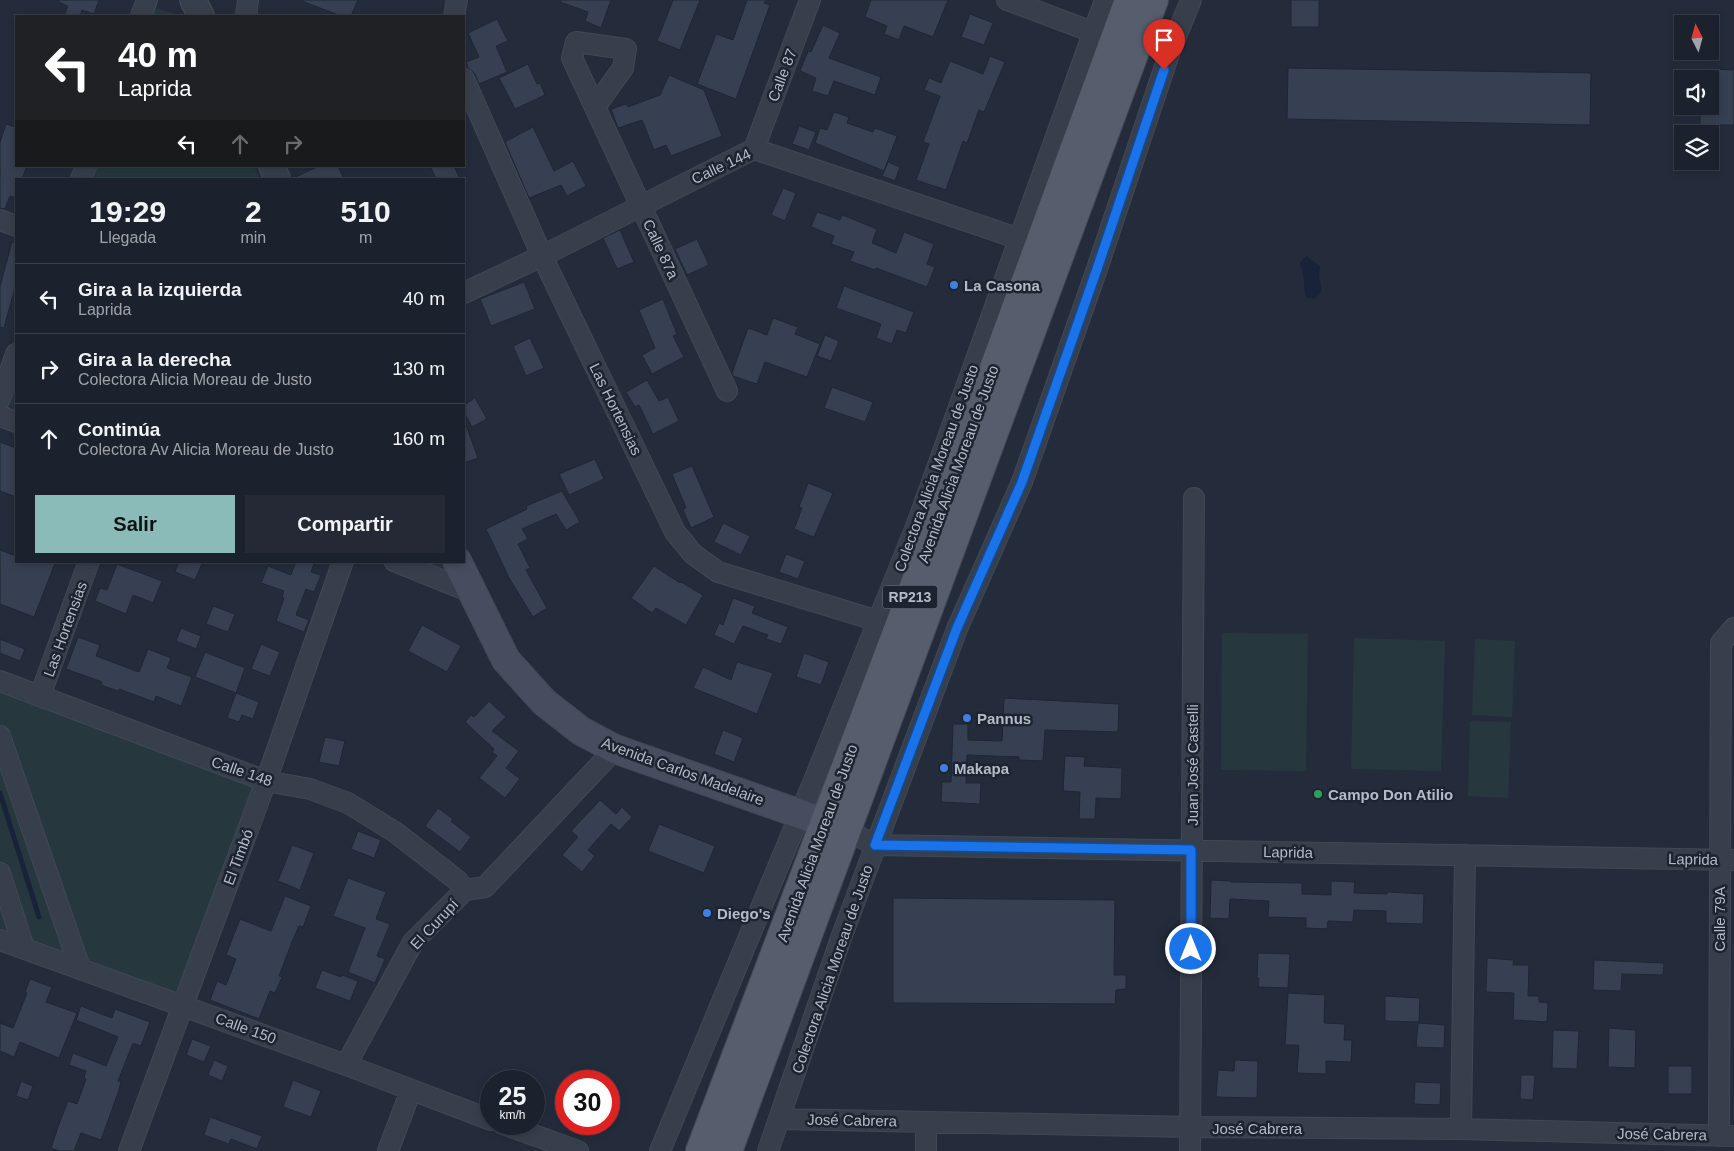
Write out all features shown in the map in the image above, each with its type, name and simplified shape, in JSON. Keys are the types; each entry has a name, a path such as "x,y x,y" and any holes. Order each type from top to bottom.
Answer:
{"main road":[{"name":"Avenida Alicia Moreau de Justo","path":"728,1151 836,826 837,786 1118,41 1129,0"},
{"name":"Avenida Alicia Moreau de Justo","path":"1118,41 1154,0"},
{"name":"Avenida Carlos Madelaire","path":"458,563 506,660 544,702 581,731 615,749 836,826"},
{"name":"Avenida Alicia Moreau de Justo","path":"700,1151 836,826"}],"street":[{"path":"141,15 147,0"},
{"path":"193,0 200,15"},
{"path":"246,15 248,0"},
{"path":"454,15 456,0"},
{"name":"Calle 87","path":"754,149 810,0"},
{"path":"1007,0 1118,41"},
{"name":"Colectora Alicia Moreau de Justo","path":"660,1151 800,814 917,524 1020,239 1118,41 1105,0"},
{"name":"Colectora Alicia Moreau de Justo","path":"768,1151 875,845 957,628 1022,482 1097,269 1170,51 1191,0"},
{"name":"Las Hortensias","path":"465,81 542,256 675,532 693,554 718,572 878,620"},
{"name":"Calle 87a","path":"595,107 728,391"},
{"name":"Calle 144","path":"465,293 542,256 754,149 1020,239"},
{"path":"0,220 15,226"},
{"path":"0,399 15,357"},
{"path":"0,416 15,422"},
{"name":"Juan José Castelli","path":"1190,1151 1194,498"},
{"name":"Las Hortensias","path":"40,696 88,563"},
{"name":"El Timbó","path":"129,1151 266,781 342,563"},
{"path":"399,563 471,592"},
{"name":"Calle 79A","path":"1726,1136 1727,860 1721,643 1734,628"},
{"name":"Calle 148","path":"0,681 266,781 310,789 348,803 395,832 458,881 465,890"},
{"path":"0,736 80,968"},
{"name":"El Curupí","path":"346,1065 413,942 465,890 486,887 615,749"},
{"name":"Laprida","path":"836,826 875,845 1727,860"},
{"path":"1461,1130 1465,855"},
{"path":"0,873 24,948"},
{"name":"Calle 150","path":"0,940 346,1065 480,1116"},
{"path":"388,1151 411,1090"},
{"name":"José Cabrera","path":"779,1119 1726,1136"},
{"path":"926,1122 926,1151"},
{"path":"534,1135 578,1151"}],"shaded area":[{"path":"154,8 179,15 151,15"},
{"path":"94,167 254,167 260,178 90,178"},
{"path":"15,378 15,412 4,407"},
{"path":"401,563 453,563 463,584"},
{"path":"1222,633 1308,634 1306,771 1221,770"},
{"path":"1354,638 1445,641 1441,771 1351,769"},
{"path":"1475,639 1515,641 1512,717 1472,715"},
{"path":"0,687 261,782 181,997 0,930"},
{"path":"1470,721 1511,722 1508,798 1468,796"}],"water":[{"path":"1306,256 1320,266 1319,276 1322,290 1315,299 1306,298 1303,271 1300,263"}],"building":[{"path":"59,0 99,0 94,14 82,10 80,15 64,15 68,6 58,2"},
{"path":"358,0 351,15 338,15 302,1"},
{"path":"561,0 611,0 601,28 585,21 588,12 560,2"},
{"path":"673,0 700,0 680,50 657,41"},
{"path":"747,0 766,0 764,3 770,5 736,99 697,84 716,34 733,40"},
{"path":"871,0 948,0 933,37 904,26 899,40 884,34 887,26 865,17"},
{"path":"1291,0 1319,0 1319,27 1291,27"},
{"path":"970,14 993,23 984,45 961,37"},
{"path":"497,19 508,41 496,46 507,72 479,84 475,74 468,68 466,62 479,57 468,33"},
{"path":"823,25 840,33 829,58 881,77 875,95 834,81 828,96 812,91 816,78 800,71 808,51 811,52"},
{"path":"990,56 1005,62 984,112 979,110 967,143 963,141 946,190 916,180 929,144 923,142 940,96 924,90 929,78 941,83 950,61 983,74"},
{"path":"528,64 537,84 540,83 545,95 515,109 499,78"},
{"path":"1288,68 1591,73 1590,125 1287,119"},
{"path":"1710,69 1734,70 1734,125 1700,125 1700,115 1719,115 1719,70"},
{"path":"669,75 704,90 722,136 671,156 666,145 654,150 642,120 618,128 611,109 626,104 628,107 660,95"},
{"path":"834,112 849,117 847,123 873,132 875,128 897,136 884,171 815,143 820,128 827,130"},
{"path":"6,124 15,127 15,167 27,167 22,178 15,178 15,198 10,196 5,209 0,208 0,142"},
{"path":"799,126 816,132 809,150 792,144"},
{"path":"533,127 554,171 573,161 586,186 567,196 561,185 529,198 505,142"},
{"path":"888,162 900,167 895,181 882,176"},
{"path":"317,167 338,167 344,178 293,178"},
{"path":"430,167 454,167 460,178 436,178"},
{"path":"783,188 796,193 785,221 771,215"},
{"path":"817,212 840,220 842,215 877,229 872,243 896,253 904,232 934,244 927,264 935,267 927,287 876,268 875,270 850,261 854,252 831,244 834,236 811,227"},
{"path":"620,230 634,262 617,269 603,238"},
{"path":"697,239 709,265 687,275 675,249"},
{"path":"12,242 15,243 15,288 4,328 0,327 0,286"},
{"path":"524,282 535,309 491,326 480,299"},
{"path":"844,286 914,312 906,333 897,330 892,344 876,338 881,324 836,308"},
{"path":"663,299 677,334 673,336 684,357 652,374 642,355 655,348 639,310"},
{"path":"773,318 798,327 795,334 820,344 807,377 765,362 757,384 733,376 732,373 748,328 767,335"},
{"path":"825,335 839,341 831,361 817,356"},
{"path":"530,338 544,368 526,376 513,346"},
{"path":"647,380 659,401 668,397 679,421 653,434 639,405 635,407 626,392"},
{"path":"832,387 873,402 865,422 824,408"},
{"path":"475,398 487,419 472,427 465,414 465,404"},
{"path":"465,422 478,458 465,463"},
{"path":"0,442 15,448 15,497 0,491"},
{"path":"595,459 604,479 569,495 559,474"},
{"path":"692,466 714,517 691,528 683,510 686,508 672,474"},
{"path":"808,483 833,493 814,537 794,529 802,508 799,507"},
{"path":"562,491 580,522 566,530 556,514 522,529 528,539 518,544 530,568 526,570 547,608 533,617 509,578 486,529 527,509 526,506"},
{"path":"723,523 750,536 741,555 714,542"},
{"path":"0,550 15,556 15,563 55,563 34,617 0,604"},
{"path":"786,554 805,561 798,579 779,572"},
{"path":"178,563 202,563 195,580 175,572"},
{"path":"295,563 314,563 311,572 321,575 314,592 306,589 296,615 309,620 304,632 276,621 284,598 282,597 284,591 261,583 268,566 291,575"},
{"path":"117,564 162,581 153,603 133,595 126,614 95,601 100,588 107,590"},
{"path":"654,566 703,595 686,625 656,608 652,613 631,598"},
{"path":"733,598 755,606 752,613 788,627 781,644 766,639 768,635 743,626 734,644 714,635 719,623 723,625"},
{"path":"213,606 235,614 228,632 206,624"},
{"path":"422,625 461,646 447,672 408,651"},
{"path":"181,628 201,636 196,649 176,641"},
{"path":"78,637 100,645 96,656 139,672 148,649 171,658 167,668 192,677 181,706 156,696 154,702 119,689 118,691 101,685 102,682 66,669"},
{"path":"0,639 25,649 20,661 0,653"},
{"path":"261,644 280,652 270,676 251,669"},
{"path":"205,652 245,668 236,693 195,677"},
{"path":"804,653 829,662 821,685 796,677"},
{"path":"737,662 773,673 757,714 693,688 703,667 731,680"},
{"path":"236,693 259,702 253,719 242,715 239,722 227,718"},
{"path":"1004,698 1119,704 1118,732 1045,730 1043,761 1019,760 1019,757 967,755 966,783 981,783 980,804 941,802 942,782 951,782 953,724 968,724 968,740 1002,741"},
{"path":"489,701 506,717 492,731 519,751 506,768 520,779 505,798 479,778 497,756 492,752 494,749 465,722 471,715 474,717"},
{"path":"723,730 743,738 734,762 714,754"},
{"path":"325,737 345,741 339,766 319,762"},
{"path":"1065,756 1085,757 1084,766 1122,768 1121,799 1096,798 1095,819 1079,819 1080,792 1063,791"},
{"path":"600,800 616,814 622,807 632,817 619,831 611,824 588,850 595,856 582,872 562,855 578,837 571,831"},
{"path":"438,808 453,819 451,821 471,837 460,852 425,826"},
{"path":"659,824 715,846 704,873 648,851"},
{"path":"358,831 381,840 374,858 351,849"},
{"path":"292,845 314,853 300,890 278,881"},
{"path":"348,878 386,892 376,919 390,924 377,956 385,959 375,983 348,972 365,928 333,916"},
{"path":"1211,880 1302,883 1302,894 1331,895 1331,881 1355,882 1354,893 1424,894 1423,924 1386,923 1386,911 1354,910 1353,922 1328,921 1327,929 1306,928 1306,918 1268,917 1269,901 1230,899 1229,919 1210,918"},
{"path":"285,896 311,906 303,927 299,926 294,937 279,976 282,977 275,993 270,991 259,1019 210,1000 217,981 226,985 236,959 226,955 240,919 271,931"},
{"path":"893,898 1115,900 1114,975 1126,975 1126,989 1116,990 1115,1004 893,1003"},
{"path":"1258,953 1290,954 1288,988 1258,987"},
{"path":"1487,958 1514,960 1513,965 1529,965 1528,996 1539,996 1539,1002 1548,1003 1547,1022 1513,1020 1514,993 1486,992"},
{"path":"1594,960 1664,963 1663,975 1622,974 1621,991 1593,990"},
{"path":"322,970 358,981 350,1001 315,988"},
{"path":"30,979 52,987 46,1002 77,1013 59,1058 20,1042 14,1057 0,1051 0,1023 13,1028 27,993 25,992"},
{"path":"1288,993 1325,995 1324,1023 1345,1024 1344,1040 1352,1040 1351,1062 1326,1061 1326,1074 1297,1073 1299,1045 1285,1045"},
{"path":"1385,996 1420,998 1419,1022 1385,1021"},
{"path":"81,1006 112,1018 115,1009 150,1022 141,1046 133,1043 118,1081 121,1082 118,1093 101,1140 81,1133 74,1151 59,1151 51,1148 59,1124 68,1101 77,1104 86,1079 84,1078 86,1071 69,1065 73,1053 106,1066 118,1037 76,1020"},
{"path":"1418,1023 1445,1025 1444,1048 1416,1047"},
{"path":"1609,1028 1636,1030 1635,1068 1608,1067"},
{"path":"1553,1030 1579,1031 1577,1069 1552,1068"},
{"path":"192,1039 211,1046 204,1062 186,1055"},
{"path":"214,1060 228,1066 222,1081 208,1075"},
{"path":"1235,1060 1258,1061 1257,1098 1216,1097 1218,1070 1234,1071"},
{"path":"1668,1066 1692,1066 1692,1094 1668,1094"},
{"path":"1521,1075 1535,1075 1533,1100 1520,1099"},
{"path":"293,1080 321,1091 311,1117 283,1107"},
{"path":"21,1081 33,1086 28,1100 16,1096"},
{"path":"1415,1082 1441,1083 1440,1105 1414,1104"},
{"path":"210,1117 262,1136 257,1149 231,1139 229,1144 204,1135"}],"waterway":[{"path":"0,793 39,917"}],"place":[{"name":"La Casona","path":"954,285"},
{"name":"Pannus","path":"967,718"},
{"name":"Makapa","path":"944,768"},
{"name":"Campo Don Atilio","path":"1318,794"},
{"name":"Diego's","path":"707,913"}],"route":[{"path":"1164,70 1097,269 1022,482 957,628 875,845 1191,850 1191,949"}]}
